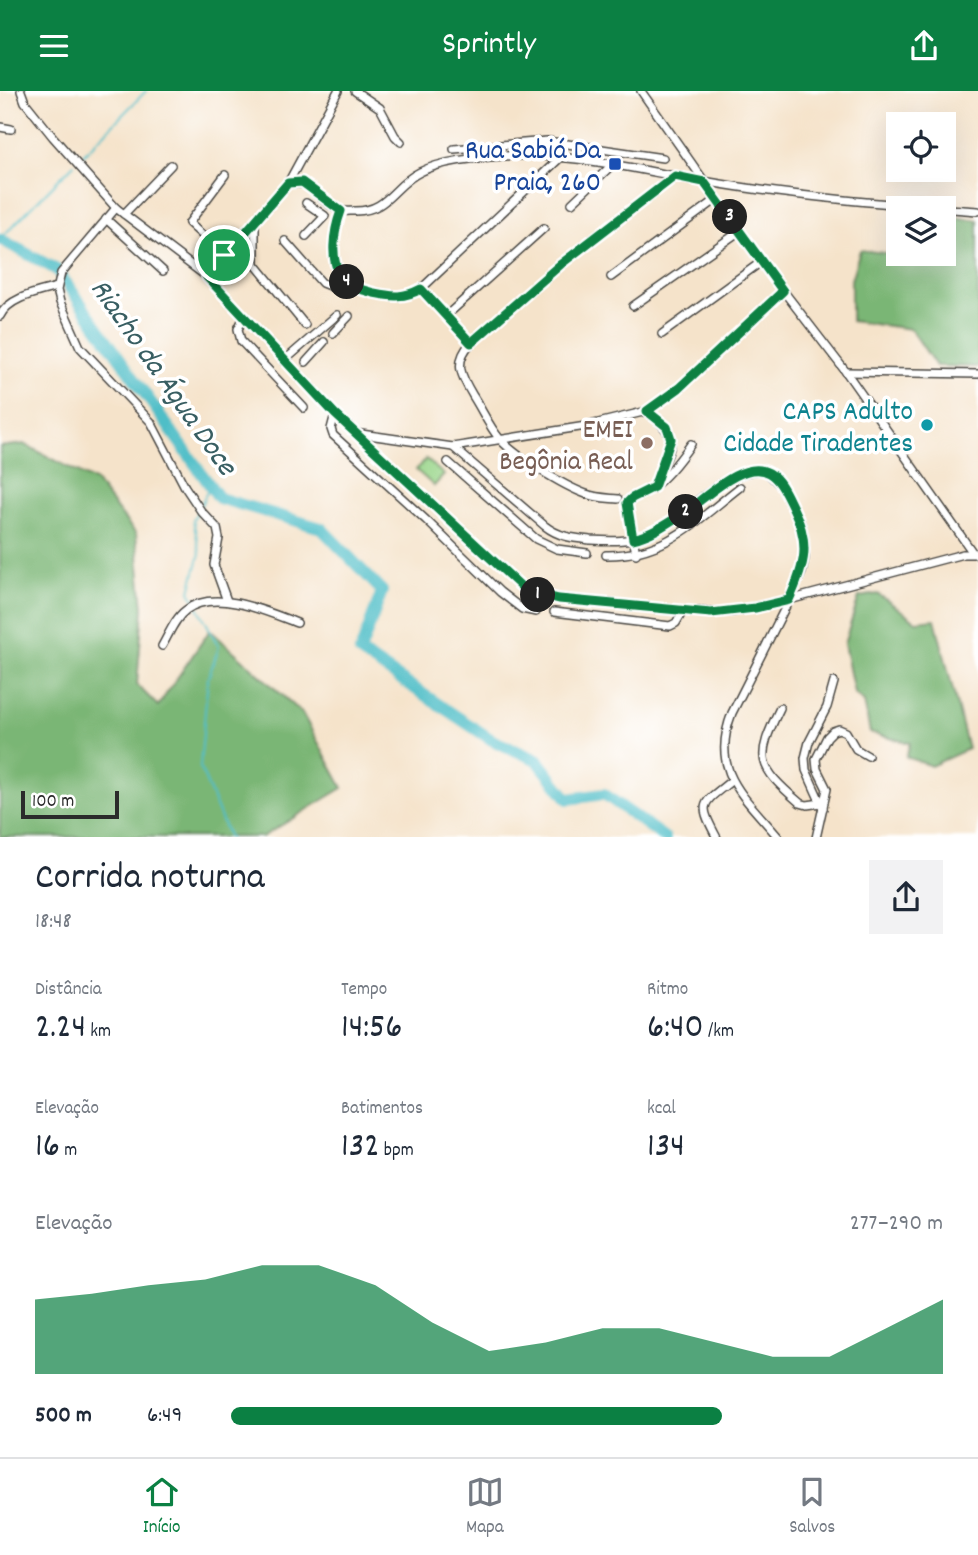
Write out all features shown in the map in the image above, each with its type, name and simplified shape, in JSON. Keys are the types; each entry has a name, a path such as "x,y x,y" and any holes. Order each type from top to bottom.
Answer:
{"street":[{"path":"21,91 26,102 53,137 116,208 207,277 335,414 526,591 544,597 683,611 732,611 789,600 975,553 846,372 761,262 640,91"},
{"path":"207,277 288,183 338,91"},
{"path":"355,91 380,109 401,142"},
{"path":"0,127 10,129"},
{"path":"547,141 547,156"},
{"path":"454,149 547,141 663,158"},
{"path":"288,183 306,184 327,203 341,211 365,212 375,209 419,172 442,165 500,156 562,156 704,182 978,211"},
{"path":"341,211 336,224 335,260 344,280 362,290 393,297 410,295 421,289 562,156"},
{"path":"572,203 613,164"},
{"path":"124,214 171,165"},
{"path":"224,255 189,223 225,175"},
{"path":"618,499 595,496 574,488 536,467 499,439 463,378 461,355 471,343 561,264 675,176"},
{"path":"611,277 717,199"},
{"path":"306,203 336,224"},
{"path":"116,208 61,273 57,287 60,302 80,347 151,422 186,487 201,511 217,528 219,537 214,565 227,601"},
{"path":"306,236 325,216"},
{"path":"106,219 163,271"},
{"path":"255,221 255,264 304,325"},
{"path":"447,315 544,228"},
{"path":"633,306 740,231"},
{"path":"285,241 322,283 332,287 344,280"},
{"path":"662,334 761,262"},
{"path":"0,316 7,305 57,287"},
{"path":"421,289 471,343"},
{"path":"354,432 453,447 586,426 647,411 679,388 783,291"},
{"path":"284,361 337,315"},
{"path":"330,321 335,331 349,316"},
{"path":"244,317 238,329 241,341 304,408"},
{"path":"308,340 317,349"},
{"path":"306,362 324,342"},
{"path":"846,372 978,374"},
{"path":"647,411 667,427 671,439 654,487"},
{"path":"335,414 331,429 333,436 500,591 530,612 536,611 544,597"},
{"path":"636,554 627,506 632,498 654,487 678,463 691,444"},
{"path":"453,447 545,526 561,536 601,541 633,539 656,531 740,474 754,470 767,472 782,487 800,523 804,539 802,572 725,731 723,750 731,781 778,837"},
{"path":"448,462 525,531 547,545 572,553 587,553"},
{"path":"606,555 636,554 669,541 740,487"},
{"path":"504,511 513,500"},
{"path":"162,646 184,611 198,604 227,601 266,611 297,623"},
{"path":"554,612 670,626 676,623 683,611"},
{"path":"822,806 806,770 804,758 827,707 834,682"},
{"path":"779,708 765,740 765,769 800,803 822,806"},
{"path":"816,837 827,789 817,769 816,759 827,737 835,730 842,730 846,732 856,750 868,756"},
{"path":"717,837 705,815 704,807 709,799 731,781"}],"green space":[{"path":"956,217 978,220 978,367 936,366 911,329 851,321 851,280 860,250 886,253 886,266 956,266"},
{"path":"24,444 95,481 136,534 143,608 137,685 158,706 210,630 302,713 343,788 262,837 0,837 0,447"},
{"path":"426,459 444,475 434,486 416,470"},
{"path":"878,594 916,621 935,619 968,749 931,766 906,757 910,743 870,733 864,702 854,693 844,644 859,597"}],"waterway":[{"path":"78,160 146,91"},
{"path":"0,239 74,164"},
{"name":"Riacho da Água Doce","path":"0,239 57,270 219,498 321,528 382,591 360,652 492,740 537,760 568,799 604,794 664,837"},
{"path":"201,505 210,485"},
{"path":"196,602 190,591 200,553 193,520 198,510"},
{"path":"198,607 219,647 208,678 200,767 229,837"}],"place":[{"name":"Rua Sabiá Da Praia, 260","path":"615,164"},
{"name":"CAPS Adulto Cidade Tiradentes","path":"927,425"},
{"name":"EMEI Begônia Real","path":"647,443"}],"route":[{"path":"675,176 704,182 783,291 679,388 647,411 667,427 671,439 654,487 627,503 633,539 656,531 740,474 754,470 767,472 782,487 800,523 804,539 802,572 789,600 755,608 711,613 559,599 526,591 335,414 207,277 224,255 288,183 302,182 341,211 336,224 334,248 335,260 344,280 362,290 393,297 410,295 421,289 471,343 561,264 675,176"}]}
